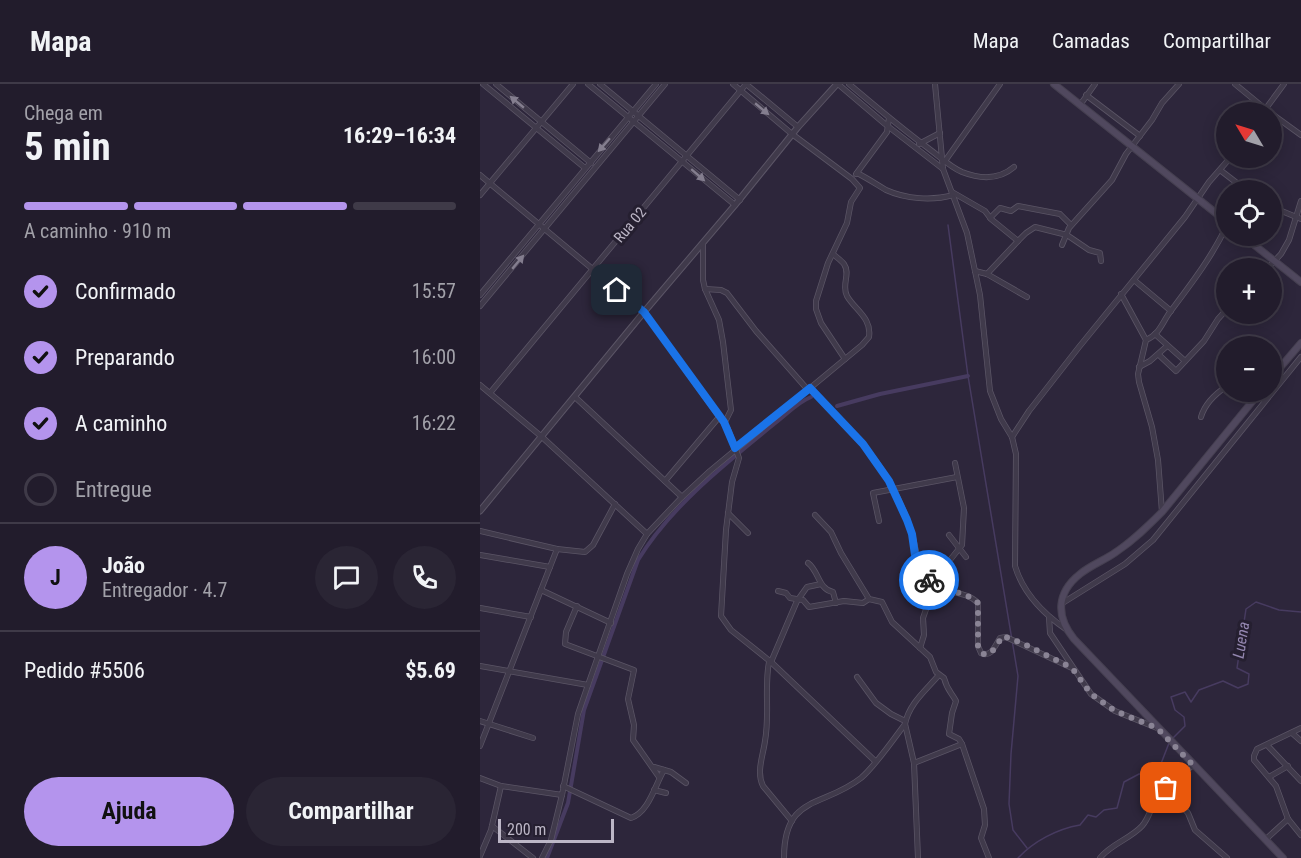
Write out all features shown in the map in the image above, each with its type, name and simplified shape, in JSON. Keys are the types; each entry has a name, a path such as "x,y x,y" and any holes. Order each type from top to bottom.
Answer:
{"main road":[{"path":"1054,84 1216,214"},
{"path":"1255,246 1270,258"},
{"path":"1282,267 1301,282"},
{"path":"1282,365 1301,343"},
{"path":"1252,402 1162,512 1134,539 1079,575 1069,586 1061,604 1061,615 1067,630 1159,730 1283,858"}],"street":[{"path":"496,84 595,166"},
{"path":"480,195 573,84"},
{"path":"588,84 735,206"},
{"path":"600,84 740,200"},
{"path":"480,295 656,84"},
{"path":"480,306 665,84"},
{"path":"733,84 792,134 852,179 860,188 851,202 847,223 819,292 816,309 821,323 845,359"},
{"path":"746,84 798,127"},
{"name":"Rua 02","path":"490,393 746,84"},
{"path":"480,511 644,312 740,200 792,134 837,84 943,169"},
{"path":"849,84 889,118 964,173 984,177 1002,176 1014,167"},
{"path":"935,84 944,160 943,169 967,233 980,295 990,391 1001,419 1012,437 1016,454 1014,566 1027,591 1049,617 1067,630"},
{"path":"944,160 1000,84"},
{"path":"1080,105 1095,84"},
{"path":"1062,245 1071,225 1112,180 1132,146 1179,84"},
{"path":"1235,84 1256,102"},
{"path":"1273,102 1284,84"},
{"path":"480,93 485,85 590,172"},
{"path":"1086,95 1140,136"},
{"path":"852,179 887,132 889,118"},
{"path":"1282,122 1301,135"},
{"path":"916,149 921,142 940,134"},
{"path":"1012,437 1029,411 1220,170 1233,180"},
{"path":"857,173 887,190 909,196 935,200 952,194 978,206 1018,242"},
{"path":"480,175 644,312 720,416 739,458 732,482 728,513 721,616 731,630 770,662 875,761"},
{"path":"1276,258 1289,240 1298,218 1301,201"},
{"path":"990,218 1000,208 1011,211 1018,206 1060,214 1071,225"},
{"path":"1282,211 1298,218"},
{"path":"987,274 1035,227 1067,235 1089,250 1100,253 1101,261"},
{"path":"703,244 703,280 719,320 723,342 730,407 730,413 724,422"},
{"path":"1162,512 1158,460 1152,427 1139,382 1139,367 1146,340 1155,334 1216,246"},
{"path":"542,858 551,840 572,751 578,714 600,657 627,574 647,534 682,496 736,448 867,341 870,332 867,321 846,293 845,284 848,275 844,264 833,254"},
{"path":"975,271 987,274 1027,297"},
{"path":"1134,280 1171,311"},
{"path":"705,289 721,290 727,293 756,331 863,444 894,489 912,534 915,555 929,580 935,586 964,595 978,603 978,646 983,654 991,653 1000,638 1006,637 1072,668"},
{"path":"1121,294 1146,340"},
{"path":"1159,355 1176,371 1204,341 1216,322"},
{"path":"1155,334 1185,361"},
{"path":"1139,367 1159,355 1167,346"},
{"path":"1061,604 1125,564 1153,540 1301,357"},
{"path":"480,385 647,534"},
{"path":"1201,417 1205,406 1216,394"},
{"path":"575,397 682,496"},
{"path":"665,481 720,416"},
{"path":"920,648 924,635 923,618 941,570 962,545 964,513 955,464"},
{"path":"879,521 873,494 957,477"},
{"path":"480,531 556,549 588,551 615,504"},
{"path":"728,513 748,533"},
{"path":"815,515 831,532 841,553 870,598 874,602 882,602 892,622 930,657 938,676 944,678 946,688 956,701 949,734 959,739 962,744 984,809 985,825 981,838 988,857"},
{"path":"950,535 966,557"},
{"path":"480,746 556,549"},
{"path":"480,555 550,567"},
{"path":"808,563 814,567 821,584 827,591 833,592 836,603"},
{"path":"792,821 763,786 760,779 767,724 766,680 770,662 793,608 807,587 821,584"},
{"path":"541,590 611,623"},
{"path":"778,591 786,593 790,598 799,599 809,607 844,601 863,603 870,598"},
{"path":"577,606 566,632 565,644 634,670 628,699 634,725 633,740 659,777"},
{"path":"480,608 531,617"},
{"path":"1049,617 1050,633 1091,694 1115,711 1159,730"},
{"path":"480,666 588,685"},
{"path":"918,858 914,763 905,723 907,714 915,701 938,676"},
{"path":"857,677 876,703 905,723"},
{"path":"480,722 533,738"},
{"path":"784,858 786,833 804,806 859,780 905,723"},
{"path":"1301,728 1257,749 1254,756 1254,760 1276,786 1288,819 1301,835"},
{"path":"1292,733 1301,741"},
{"path":"914,763 962,744"},
{"path":"1267,745 1301,781"},
{"path":"1100,858 1113,845 1144,824 1156,798 1193,765"},
{"path":"1269,777 1288,766"},
{"path":"654,767 686,783"},
{"path":"563,786 631,818 637,815 649,800 664,770"},
{"path":"480,778 501,786 562,795"},
{"path":"480,856 492,826 501,786"},
{"path":"1166,788 1184,807 1195,830 1227,858"},
{"path":"654,790 666,793"},
{"path":"1265,840 1288,819"},
{"path":"492,826 533,858"}],"waterway":[{"path":"948,225 968,376 1018,676 1009,804 1013,830 1027,848"},
{"path":"837,406 880,394 968,376"},
{"path":"547,858 568,803 584,710 638,560 666,522 700,487 792,409 811,397"},
{"name":"Luena","path":"1172,739 1185,726 1184,717 1175,710 1171,697 1185,692 1191,702 1199,690 1223,681 1238,688 1248,684 1249,674 1237,668 1246,609 1256,602 1279,610 1301,612"},
{"name":"Luena","path":"1018,858 1031,846 1046,837 1063,829 1080,825 1088,815 1096,817 1104,810 1117,808 1124,782 1139,774 1157,774 1169,743"}],"way so far":[{"path":"929,580 935,586 956,591 978,603 978,646 983,654 991,653 1003,636 1010,638 1072,668 1091,694 1115,711 1137,722 1157,728 1193,765 1166,788"}],"route":[{"path":"617,290 644,312 729,429 735,448 810,388 863,444 894,489 912,534 915,555 929,580"}]}
